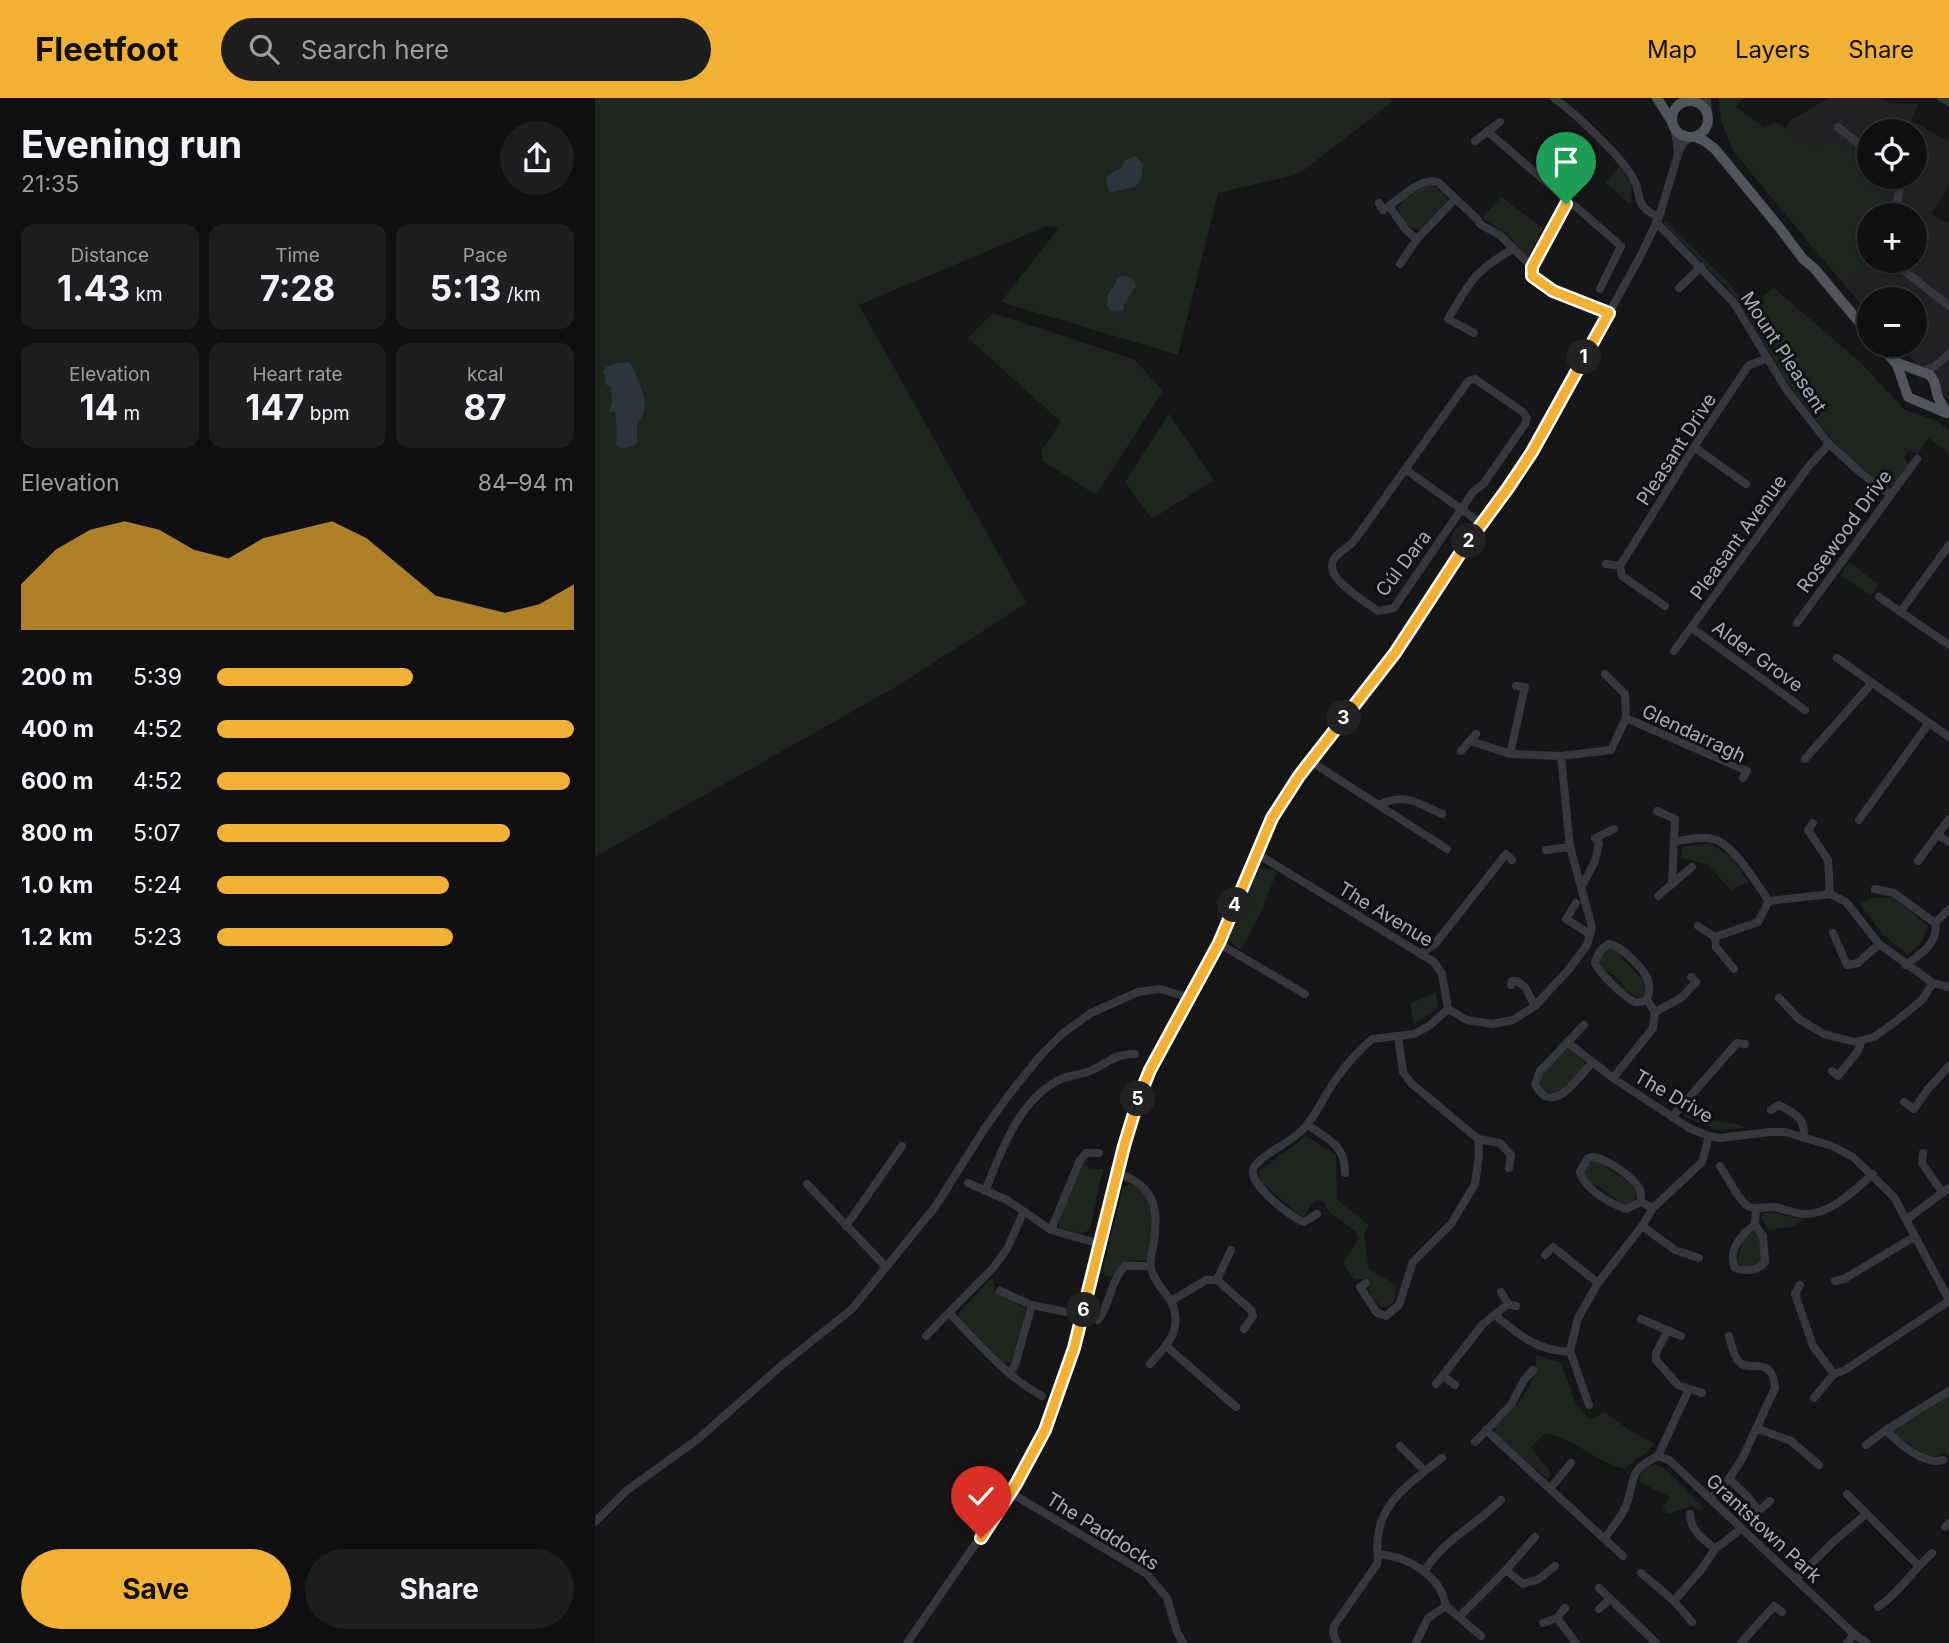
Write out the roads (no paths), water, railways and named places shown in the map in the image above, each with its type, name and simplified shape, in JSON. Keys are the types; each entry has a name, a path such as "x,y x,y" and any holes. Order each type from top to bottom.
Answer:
{"main road":[{"path":"1657,98 1673,125 1684,137 1706,142 1724,160 1782,234 1857,320"},
{"path":"1673,125 1675,108 1688,99 1704,107 1715,143 1724,160"},
{"path":"1693,137 1704,131 1708,119"},
{"path":"1890,357 1902,377 1908,397 1947,414"},
{"path":"1895,362 1930,374 1947,414"},
{"path":"1904,388 1908,376 1921,371"},
{"path":"1920,402 1931,397 1935,384"}],"street":[{"name":"Mount Pleasent","path":"1555,98 1626,165 1636,183 1639,201 1644,208 1734,303 1798,405 1829,444 1851,465 1890,494"},
{"path":"1707,98 1708,119"},
{"path":"1941,98 1949,103"},
{"path":"1475,141 1500,122"},
{"path":"1673,125 1677,159"},
{"path":"1838,127 1857,142"},
{"path":"1487,131 1560,194 1566,204"},
{"path":"907,1643 1011,1493 1036,1448 1061,1390 1144,1083 1219,943 1255,853 1280,803 1395,653 1461,552 1526,461 1609,313 1657,219 1682,146 1693,137"},
{"path":"1378,203 1383,210 1428,180 1438,182 1481,225 1500,235 1532,267"},
{"path":"1400,264 1417,239 1455,199"},
{"path":"1566,204 1532,267 1532,276 1553,291 1609,313"},
{"path":"1566,204 1575,205 1621,246 1600,289"},
{"path":"1389,206 1406,230 1417,239"},
{"path":"1474,333 1448,319 1473,278 1488,263 1513,249"},
{"path":"1679,288 1701,267"},
{"path":"1907,273 1949,306"},
{"path":"1935,384 1943,361 1949,354"},
{"name":"Pleasant Drive","path":"1620,566 1748,366 1767,358"},
{"path":"1921,371 1943,361"},
{"name":"Cúl Dara","path":"1471,379 1479,380 1523,412 1527,418 1484,483 1473,492 1461,510 1394,608 1378,611 1339,581 1332,568 1335,557 1354,541 1471,379"},
{"name":"Pleasant Avenue","path":"1674,651 1809,466 1829,444"},
{"path":"1694,447 1746,484"},
{"name":"Rosewood Drive","path":"1797,623 1917,459"},
{"path":"1405,469 1482,524"},
{"path":"1901,611 1949,545"},
{"path":"1606,564 1620,566 1622,576 1665,607"},
{"path":"1879,597 1949,645"},
{"name":"Alder Grove","path":"1692,628 1805,710"},
{"path":"1837,658 1949,737"},
{"path":"1461,751 1474,738 1510,754 1561,756 1611,750 1626,719 1625,694 1605,674"},
{"path":"1805,759 1872,683"},
{"path":"1510,754 1525,687 1516,686"},
{"name":"Glendarragh","path":"1626,719 1747,771 1743,778"},
{"path":"1859,820 1929,723"},
{"path":"1317,1214 1304,1222 1295,1219 1258,1185 1253,1178 1253,1169 1257,1162 1308,1125 1336,1079 1364,1046 1372,1039 1414,1034 1448,1009 1467,1020 1492,1024 1513,1020 1535,1006 1587,945 1592,927 1570,848 1561,756"},
{"path":"1310,761 1447,849"},
{"path":"1379,805 1391,799 1403,798 1443,814"},
{"path":"1657,811 1675,819 1672,884"},
{"path":"1918,862 1949,819"},
{"path":"1813,823 1808,830 1828,860 1830,894"},
{"path":"1582,886 1595,862 1599,843 1595,838 1614,829"},
{"path":"1938,835 1949,842"},
{"path":"1676,841 1711,838 1723,845 1738,855 1769,901"},
{"path":"1546,850 1570,848"},
{"name":"The Avenue","path":"1255,853 1434,962 1442,974 1448,1009"},
{"path":"1420,954 1435,944 1506,854 1511,860"},
{"path":"1658,896 1692,867"},
{"path":"1875,889 1894,892 1935,923 1936,928 1927,949 1905,965"},
{"path":"1769,901 1830,894 1846,902 1879,944 1905,965 1933,983 1949,987"},
{"path":"1715,937 1758,922 1769,901"},
{"path":"1576,903 1566,919 1590,934"},
{"path":"1935,923 1949,909"},
{"path":"1698,926 1715,937"},
{"path":"1833,933 1847,965 1858,963 1879,944"},
{"path":"1715,937 1716,947 1734,969"},
{"path":"1219,943 1305,994"},
{"path":"1609,944 1623,949 1647,977 1650,992 1647,1000 1636,1002 1627,997 1599,971 1595,962 1602,947 1609,944"},
{"path":"1655,1012 1681,998 1696,982 1691,977"},
{"path":"1511,985 1512,981 1517,981 1525,987 1535,1006"},
{"path":"1779,998 1799,1019 1824,1034 1855,1042 1874,1037 1922,1000 1933,983"},
{"path":"595,1522 626,1491 698,1439 782,1365 838,1322 859,1301 935,1207 994,1114 1056,1039 1091,1013 1133,994 1160,989 1190,998"},
{"path":"1613,1078 1653,1028 1655,1012 1647,1000"},
{"path":"1584,1025 1536,1076 1535,1084 1539,1093 1551,1098 1565,1093 1592,1063"},
{"path":"1398,1036 1403,1072 1411,1083 1478,1139 1500,1143 1511,1155 1509,1168"},
{"path":"1672,1117 1739,1040"},
{"path":"1832,1071 1838,1076 1858,1051 1862,1040"},
{"name":"The Drive","path":"1567,1042 1613,1078 1689,1128 1720,1138 1770,1132 1804,1136 1853,1157 1894,1197 1948,1297"},
{"path":"985,1191 1023,1111 1042,1092 1061,1079 1092,1070 1120,1054 1135,1054"},
{"path":"1904,1102 1914,1109 1949,1066"},
{"path":"1775,1104 1799,1116 1805,1128 1804,1136"},
{"path":"1308,1125 1341,1149 1346,1162 1346,1172"},
{"path":"1589,1405 1570,1352 1578,1318 1598,1283 1653,1208 1702,1162 1709,1136"},
{"path":"1366,1283 1360,1287 1377,1313 1386,1316 1399,1304 1413,1262 1451,1223 1475,1184 1478,1139"},
{"path":"846,1226 902,1146"},
{"path":"1051,1230 1080,1160 1086,1153 1099,1153"},
{"path":"1592,1157 1605,1159 1634,1182 1641,1194 1641,1202 1626,1209 1616,1206 1586,1185 1580,1172 1583,1164 1592,1157"},
{"path":"1907,1219 1938,1198 1945,1190 1922,1158 1912,1163"},
{"path":"1720,1166 1746,1205 1756,1209 1773,1207 1803,1214 1816,1212 1849,1195 1873,1174"},
{"path":"1118,1173 1130,1177 1144,1188 1154,1205 1157,1219 1150,1266 1176,1312 1176,1324 1166,1346 1150,1364"},
{"path":"968,1183 1007,1200 1051,1230 1100,1244"},
{"path":"807,1184 886,1267"},
{"path":"1641,1202 1653,1208"},
{"path":"1755,1225 1741,1237 1732,1256 1735,1268 1758,1269 1765,1262 1763,1236 1755,1225 1756,1209"},
{"path":"926,1336 993,1268 1007,1249 1023,1213"},
{"path":"1642,1226 1675,1250 1699,1258"},
{"path":"1835,1281 1844,1279 1914,1237"},
{"path":"1545,1255 1553,1247 1598,1283"},
{"path":"1217,1280 1231,1250"},
{"path":"1098,1320 1106,1309 1117,1275 1125,1266 1150,1266"},
{"path":"1171,1301 1206,1280 1217,1280 1251,1310 1253,1316 1244,1329"},
{"path":"1800,1285 1795,1294 1813,1346 1834,1374"},
{"path":"1000,1291 1032,1305 1066,1312"},
{"path":"1436,1384 1483,1324 1512,1305 1501,1292"},
{"path":"1814,1398 1834,1374 1845,1370 1948,1297"},
{"path":"1010,1373 1015,1365 1032,1305"},
{"path":"949,1313 1010,1373 1042,1396"},
{"path":"1495,1315 1522,1337 1557,1352 1570,1352"},
{"path":"1641,1319 1681,1336"},
{"path":"1668,1330 1655,1353 1655,1360 1678,1385 1702,1393"},
{"path":"1711,1498 1742,1459 1775,1388 1775,1381 1762,1366 1738,1362 1729,1336"},
{"path":"1166,1346 1236,1407"},
{"path":"1475,1442 1511,1405 1524,1380 1533,1370"},
{"path":"1443,1376 1455,1385"},
{"path":"1604,1538 1623,1512 1636,1470 1644,1462 1658,1456 1689,1389"},
{"path":"1866,1445 1949,1391"},
{"path":"1755,1428 1791,1441 1819,1465"},
{"path":"1486,1430 1623,1556"},
{"path":"1887,1430 1894,1439 1928,1461 1935,1463 1943,1460"},
{"path":"1400,1446 1425,1471"},
{"name":"Grantstown Park","path":"1658,1456 1669,1460 1854,1634 1867,1643"},
{"path":"1337,1643 1333,1633 1334,1626 1377,1564 1377,1539 1383,1515 1389,1504 1442,1458"},
{"path":"1551,1489 1571,1464"},
{"path":"1728,1479 1747,1496 1756,1513 1770,1501"},
{"name":"The Paddocks","path":"1011,1493 1147,1574 1167,1598 1183,1643"},
{"path":"1847,1494 1918,1565"},
{"path":"1425,1570 1455,1536 1501,1500"},
{"path":"1690,1514 1690,1523 1699,1536 1715,1549"},
{"path":"1796,1579 1866,1514"},
{"path":"1674,1601 1715,1549 1741,1529"},
{"path":"1458,1617 1535,1537"},
{"path":"1379,1553 1399,1558 1425,1570 1445,1599 1446,1606 1481,1636"},
{"path":"1878,1607 1932,1553"},
{"path":"1506,1570 1523,1584 1538,1579 1555,1566"},
{"path":"1641,1573 1674,1601 1692,1622"},
{"path":"1599,1588 1655,1643"},
{"path":"1599,1609 1610,1599"},
{"path":"1416,1643 1428,1618 1446,1606"},
{"path":"1741,1643 1774,1606 1781,1612"},
{"path":"1543,1623 1557,1618 1565,1608"},
{"path":"1557,1618 1576,1643"},
{"path":"1847,1643 1854,1634"}]}
